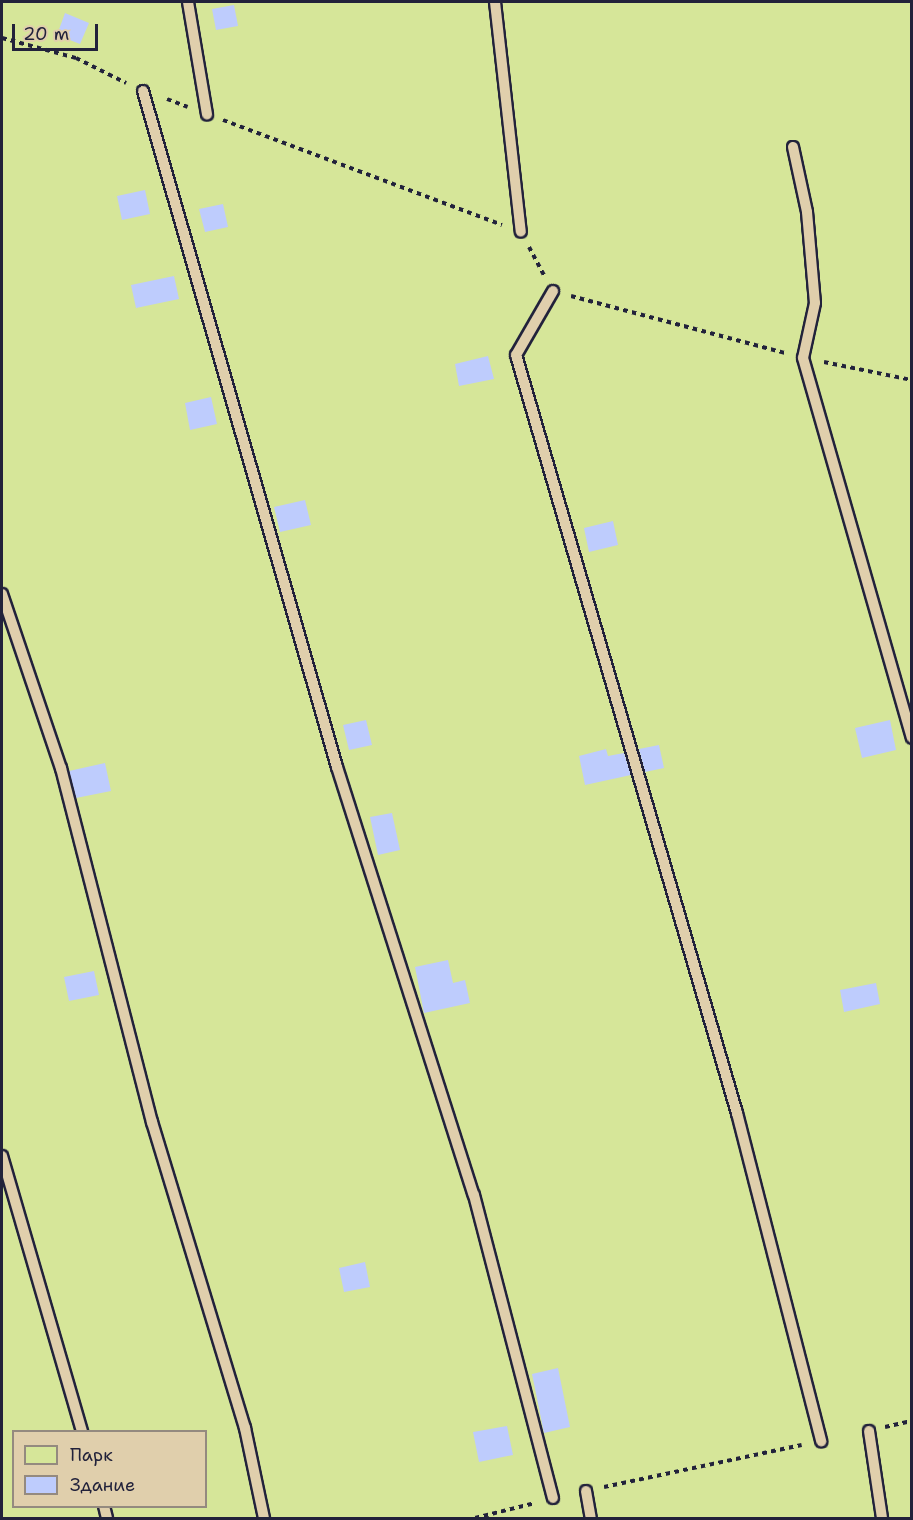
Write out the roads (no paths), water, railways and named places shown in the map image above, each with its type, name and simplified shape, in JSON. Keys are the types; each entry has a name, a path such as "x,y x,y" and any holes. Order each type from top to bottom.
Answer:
{"lane":[{"path":"188,2 207,114"},
{"path":"495,2 521,232"},
{"path":"143,91 337,767 474,1195 553,1498"},
{"path":"793,147 807,212 815,303 803,358 912,738"},
{"path":"553,291 516,355 737,1113 821,1441"},
{"path":"2,594 61,768 152,1122 245,1428 264,1518"},
{"path":"2,1156 82,1430"},
{"path":"869,1431 882,1518"},
{"path":"586,1491 591,1518"}]}
